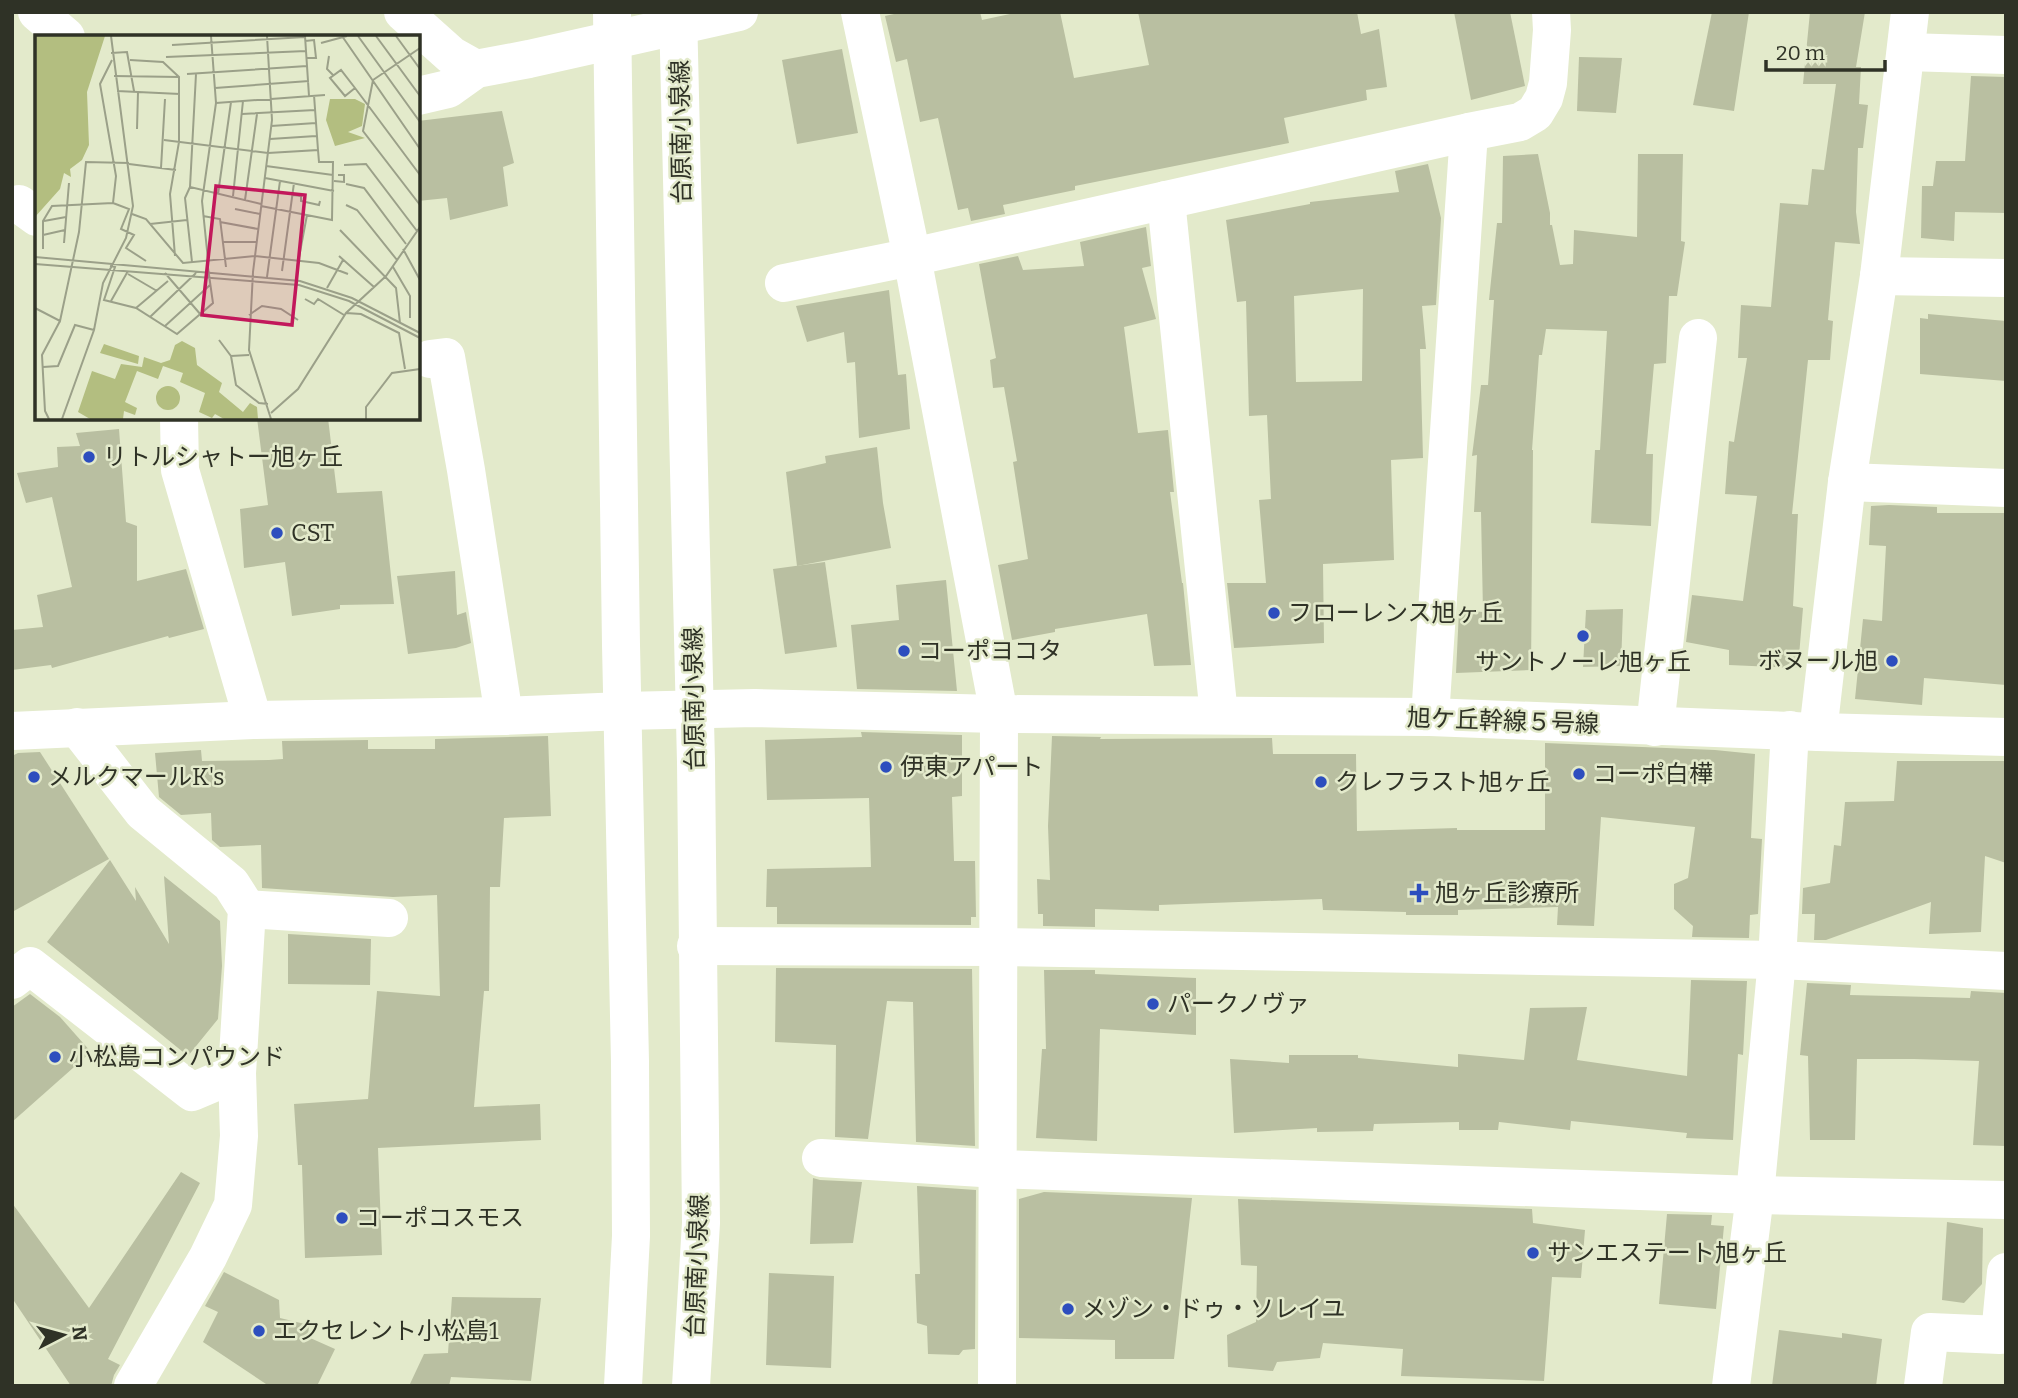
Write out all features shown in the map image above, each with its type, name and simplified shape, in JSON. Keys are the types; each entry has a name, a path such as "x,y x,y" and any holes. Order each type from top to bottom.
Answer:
{"street":[{"path":"37,12 64,35"},
{"path":"403,12 451,55 476,69"},
{"path":"612,12 631,1236 623,1386"},
{"name":"台原南小泉線","path":"678,12 696,762 701,1223 691,1386"},
{"path":"420,96 448,89 476,69 739,12"},
{"path":"860,12 912,257 999,714 997,1386"},
{"path":"784,283 1520,122 1535,113 1545,98 1552,30 1551,12"},
{"path":"1731,1386 1755,1195 1777,960 1804,731 1879,276 1910,12"},
{"path":"1906,52 2006,55"},
{"path":"1430,717 1469,132"},
{"path":"1166,200 1219,715"},
{"path":"1879,276 2006,278"},
{"path":"1655,727 1698,338"},
{"path":"430,359 446,357 504,716"},
{"path":"179,420 180,470 253,719"},
{"path":"1847,482 2006,488"},
{"name":"旭ケ丘幹線５号線","path":"12,732 253,719 504,716 755,708 999,714 1430,717 1655,727 2006,737"},
{"path":"77,727 143,811 231,884 247,909 237,1073 239,1136 233,1205 208,1257 132,1386"},
{"path":"247,909 389,918"},
{"path":"696,946 998,947 1777,960 2006,971"},
{"path":"12,980 30,966 191,1092 237,1073"},
{"path":"821,1158 998,1169 1755,1195 2006,1200"},
{"path":"1923,1386 1930,1332 2000,1335 2006,1272"}],"building":[{"path":"903,12 980,12 982,20 1019,12 1060,12 1074,78 1149,65 1138,12 1357,12 1361,34 1379,29 1387,87 1366,90 1367,100 1284,118 1289,143 1075,186 1075,190 1003,205 1005,214 971,221 968,208 958,210 938,118 920,122 907,59 896,62 885,16"},
{"path":"1454,12 1510,12 1525,86 1471,100"},
{"path":"1712,12 1749,12 1734,111 1693,105"},
{"path":"1810,12 1865,12 1856,67 1861,67 1859,104 1868,105 1863,148 1858,148 1856,212 1860,244 1835,242 1828,320 1833,321 1830,360 1808,360 1792,514 1798,514 1793,606 1803,608 1798,668 1729,665 1729,650 1686,642 1692,595 1743,601 1757,496 1725,494 1729,441 1734,442 1747,358 1738,358 1741,305 1771,307 1780,203 1808,205 1812,169 1824,170 1836,84 1803,84"},
{"path":"842,49 858,133 797,144 782,60"},
{"path":"1579,57 1622,58 1616,113 1577,111"},
{"path":"1971,76 2006,77 2006,213 1955,212 1954,241 1921,238 1922,186 1933,186 1936,161 1965,161"},
{"path":"502,111 514,163 503,167 508,206 450,220 447,198 420,201 420,121"},
{"path":"1538,154 1560,265 1573,264 1574,230 1637,237 1638,154 1683,154 1681,241 1685,242 1677,296 1669,296 1666,363 1654,364 1646,454 1653,454 1651,526 1591,523 1595,450 1600,450 1607,331 1546,329 1542,355 1539,355 1532,450 1531,670 1456,673 1459,610 1483,612 1481,512 1474,512 1477,455 1472,456 1481,385 1488,385 1494,300 1489,300 1497,223 1502,223 1503,156"},
{"path":"1428,164 1441,218 1436,305 1422,306 1426,349 1420,349 1423,458 1391,460 1394,560 1323,564 1324,643 1234,648 1227,583 1266,583 1259,500 1271,499 1267,415 1249,416 1246,301 1237,302 1226,220 1310,202 1399,192 1395,171","holes":["1363,289 1362,381 1296,382 1294,296"]},
{"path":"1146,227 1151,266 1142,268 1156,319 1124,327 1138,433 1168,430 1174,492 1170,492 1191,665 1154,666 1147,614 1055,629 1055,632 1012,640 998,565 1028,559 1013,462 1017,461 1004,387 993,388 990,360 996,358 979,264 1018,256 1023,270 1084,266 1080,242"},
{"path":"889,290 898,375 906,374 910,429 859,438 855,362 847,363 844,332 807,342 796,306"},
{"path":"1928,314 2006,321 2006,381 1920,374 1920,318 1928,319"},
{"path":"257,420 328,420 337,493 382,491 394,604 340,605 340,609 292,616 285,562 244,568 240,509 268,505"},
{"path":"119,429 126,522 137,526 137,581 186,569 204,629 169,638 168,636 52,668 51,665 12,670 12,630 43,627 37,595 72,587 52,497 26,503 17,473 58,467 57,447 80,446 76,433"},
{"path":"877,447 891,548 797,566 786,472 826,463 825,456"},
{"path":"1871,506 1937,507 1937,513 2006,513 2006,685 1924,678 1922,705 1855,699 1863,619 1882,621 1886,546 1869,545"},
{"path":"825,562 837,647 785,654 773,569"},
{"path":"455,571 457,615 466,612 471,643 456,648 408,654 397,576"},
{"name":"コーポヨコタ","path":"946,580 957,691 857,689 851,625 899,620 896,585"},
{"path":"1623,609 1621,666 1583,667 1586,610"},
{"path":"861,732 962,735 962,796 952,797 954,861 975,861 976,917 971,917 971,925 777,924 777,907 766,907 767,869 871,867 869,798 767,800 765,740 862,737"},
{"path":"548,736 551,816 504,818 500,887 490,887 489,991 484,991 474,1107 540,1104 541,1140 378,1148 382,1255 305,1258 302,1165 298,1165 294,1104 368,1099 377,991 440,996 437,895 393,897 262,888 261,845 220,847 212,840 211,813 181,815 159,797 155,753 201,750 202,761 269,760 283,759 282,741 368,740 368,749 435,749 435,739"},
{"path":"1052,736 1101,737 1100,739 1272,738 1273,754 1356,754 1357,831 1457,828 1545,830 1545,743 1755,754 1751,838 1762,839 1758,914 1750,915 1749,938 1692,937 1693,926 1674,909 1674,884 1688,878 1695,827 1601,817 1594,926 1557,925 1558,907 1458,910 1458,915 1406,915 1406,912 1323,910 1322,899 1159,905 1159,911 1095,909 1095,927 1043,926 1043,914 1038,914 1037,879 1050,880 1048,826"},
{"path":"40,752 109,859 12,912 12,756 18,753"},
{"path":"1897,761 2006,761 2006,863 1985,856 1981,932 1929,934 1931,902 1826,940 1814,940 1815,914 1802,914 1803,888 1830,883 1834,845 1841,846 1845,802 1894,801"},
{"path":"110,860 136,901 135,887 169,944 164,876 220,921 222,966 218,1019 188,1056 47,942"},
{"path":"288,934 371,939 370,985 288,984"},
{"path":"776,968 972,969 975,1146 916,1142 913,1002 887,1001 868,1139 835,1137 836,1045 775,1042"},
{"path":"1044,970 1095,970 1095,974 1196,978 1196,1035 1100,1029 1097,1141 1036,1138 1042,1049 1046,1049"},
{"path":"1691,980 1747,981 1743,1055 1738,1054 1733,1140 1686,1138 1687,1133 1571,1121 1570,1130 1499,1122 1498,1130 1459,1130 1459,1122 1374,1124 1373,1131 1317,1132 1317,1128 1234,1133 1230,1059 1289,1063 1289,1055 1358,1055 1358,1058 1458,1067 1458,1054 1524,1060 1530,1008 1587,1007 1577,1060 1687,1076"},
{"path":"1807,983 1851,985 1850,995 1970,998 1971,991 2006,993 2006,1146 1973,1145 1979,1061 1914,1059 1857,1059 1855,1140 1810,1140 1808,1056 1800,1055"},
{"name":"小松島コンパウンド","path":"30,994 60,1017 91,1052 12,1122 12,1007"},
{"path":"181,1172 200,1183 108,1359 120,1365 111,1386 71,1386 12,1298 12,1203 89,1308"},
{"path":"813,1178 862,1182 853,1243 810,1244"},
{"path":"917,1186 976,1190 975,1349 963,1350 959,1355 928,1354 927,1326 917,1323 915,1274 920,1274"},
{"path":"1044,1192 1192,1198 1174,1359 1115,1359 1115,1340 1019,1338 1019,1199"},
{"path":"1238,1199 1532,1209 1533,1223 1585,1230 1581,1278 1552,1277 1544,1381 1401,1376 1403,1349 1323,1343 1320,1358 1277,1362 1273,1371 1228,1367 1227,1335 1256,1322 1257,1266 1241,1265"},
{"path":"1667,1214 1712,1215 1711,1225 1724,1226 1716,1309 1659,1304"},
{"path":"1947,1222 1983,1228 1982,1284 1964,1303 1942,1300"},
{"name":"エクセレント小松島1","path":"224,1272 279,1300 280,1318 309,1325 308,1337 335,1349 317,1386 269,1386 203,1342 218,1312 205,1306"},
{"path":"769,1273 834,1276 831,1368 766,1365"},
{"path":"452,1297 541,1298 531,1381 451,1377 449,1386 409,1386 424,1354 448,1353"},
{"path":"1779,1330 1842,1338 1842,1333 1882,1339 1876,1386 1772,1386"}],"place":[{"name":"リトルシャトー旭ヶ丘","path":"89,457"},
{"name":"CST","path":"277,533"},
{"name":"フローレンス旭ヶ丘","path":"1274,613"},
{"name":"サントノーレ旭ヶ丘","path":"1583,636"},
{"name":"コーポヨコタ","path":"904,651"},
{"name":"ボヌール旭","path":"1892,661"},
{"name":"伊東アパート","path":"886,767"},
{"name":"コーポ白樺","path":"1579,774"},
{"name":"メルクマールK's","path":"34,777"},
{"name":"クレフラスト旭ヶ丘","path":"1321,782"},
{"name":"旭ヶ丘診療所","path":"1419,893"},
{"name":"パークノヴァ","path":"1153,1004"},
{"name":"小松島コンパウンド","path":"55,1057"},
{"name":"コーポコスモス","path":"342,1218"},
{"name":"サンエステート旭ヶ丘","path":"1533,1253"},
{"name":"メゾン・ドゥ・ソレイユ","path":"1068,1309"},
{"name":"エクセレント小松島1","path":"259,1331"}]}
